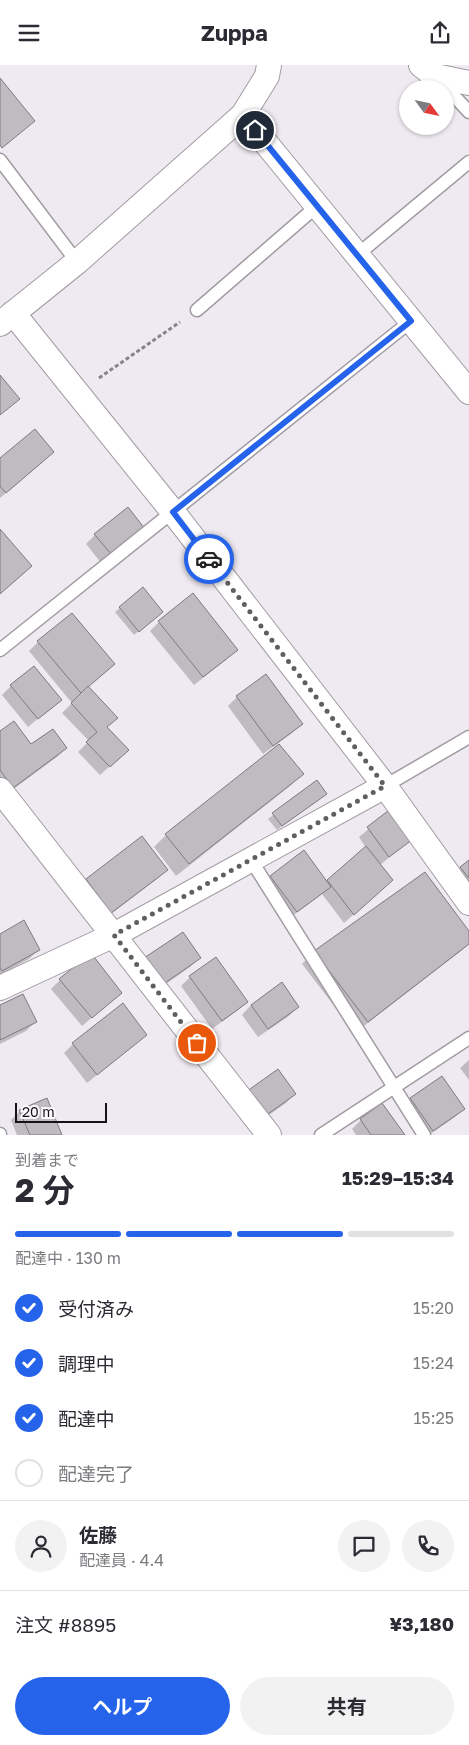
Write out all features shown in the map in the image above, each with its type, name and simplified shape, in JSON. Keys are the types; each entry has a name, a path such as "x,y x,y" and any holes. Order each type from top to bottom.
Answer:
{"street":[{"path":"288,65 268,71 243,115 77,262 6,318 77,393 173,512 385,786 469,903"},
{"path":"428,70 469,83"},
{"path":"243,115 469,392"},
{"path":"0,988 114,935 385,786"},
{"path":"0,790 268,1135"}],"lane":[{"path":"428,70 469,112"},
{"path":"0,160 77,262"},
{"path":"357,255 469,162"},
{"path":"197,310 317,206"},
{"path":"0,650 411,321"},
{"path":"385,786 469,737"},
{"path":"251,860 424,1135"},
{"path":"321,1135 469,1038"}],"path":[{"path":"77,393 197,310"}],"building":[{"path":"0,78 35,121 2,148 0,145"},
{"path":"0,375 20,399 0,415"},
{"path":"35,429 54,452 6,493 0,486 0,458"},
{"path":"128,507 145,529 112,555 94,534"},
{"path":"0,529 32,566 0,594"},
{"path":"143,587 163,612 139,632 119,607"},
{"path":"193,593 238,650 203,677 158,621"},
{"path":"72,613 115,664 81,693 37,641"},
{"path":"34,666 62,700 38,719 10,685"},
{"path":"266,674 303,724 273,746 236,696"},
{"path":"88,686 118,718 107,727 129,750 110,767 86,742 97,732 71,703"},
{"path":"14,721 31,744 53,729 67,748 13,788 0,770 0,731"},
{"path":"279,744 304,774 189,864 165,834"},
{"path":"317,780 327,794 282,826 272,813"},
{"path":"393,807 416,837 389,857 367,827"},
{"path":"142,836 168,870 111,913 86,879"},
{"path":"366,846 393,880 354,915 327,880"},
{"path":"304,850 331,887 297,912 270,876"},
{"path":"469,860 469,878 460,867"},
{"path":"425,872 469,931 469,944 368,1022 314,951"},
{"path":"24,920 40,950 2,971 0,968 0,934"},
{"path":"183,932 201,958 162,985 144,958"},
{"path":"91,953 122,993 92,1018 59,979"},
{"path":"216,957 248,1002 222,1021 189,976"},
{"path":"282,982 299,1007 268,1029 251,1005"},
{"path":"23,994 37,1022 0,1040 0,1005"},
{"path":"123,1003 147,1035 97,1075 72,1043"},
{"path":"278,1069 296,1094 261,1119 243,1094"},
{"path":"442,1076 465,1109 433,1131 410,1098"},
{"path":"47,1098 62,1135 30,1135 19,1110"},
{"path":"382,1103 405,1135 371,1135 360,1119"}],"way so far":[{"path":"197,1043 114,935 385,786 209,559"}],"route":[{"path":"209,559 173,512 411,321 255,130"}]}
